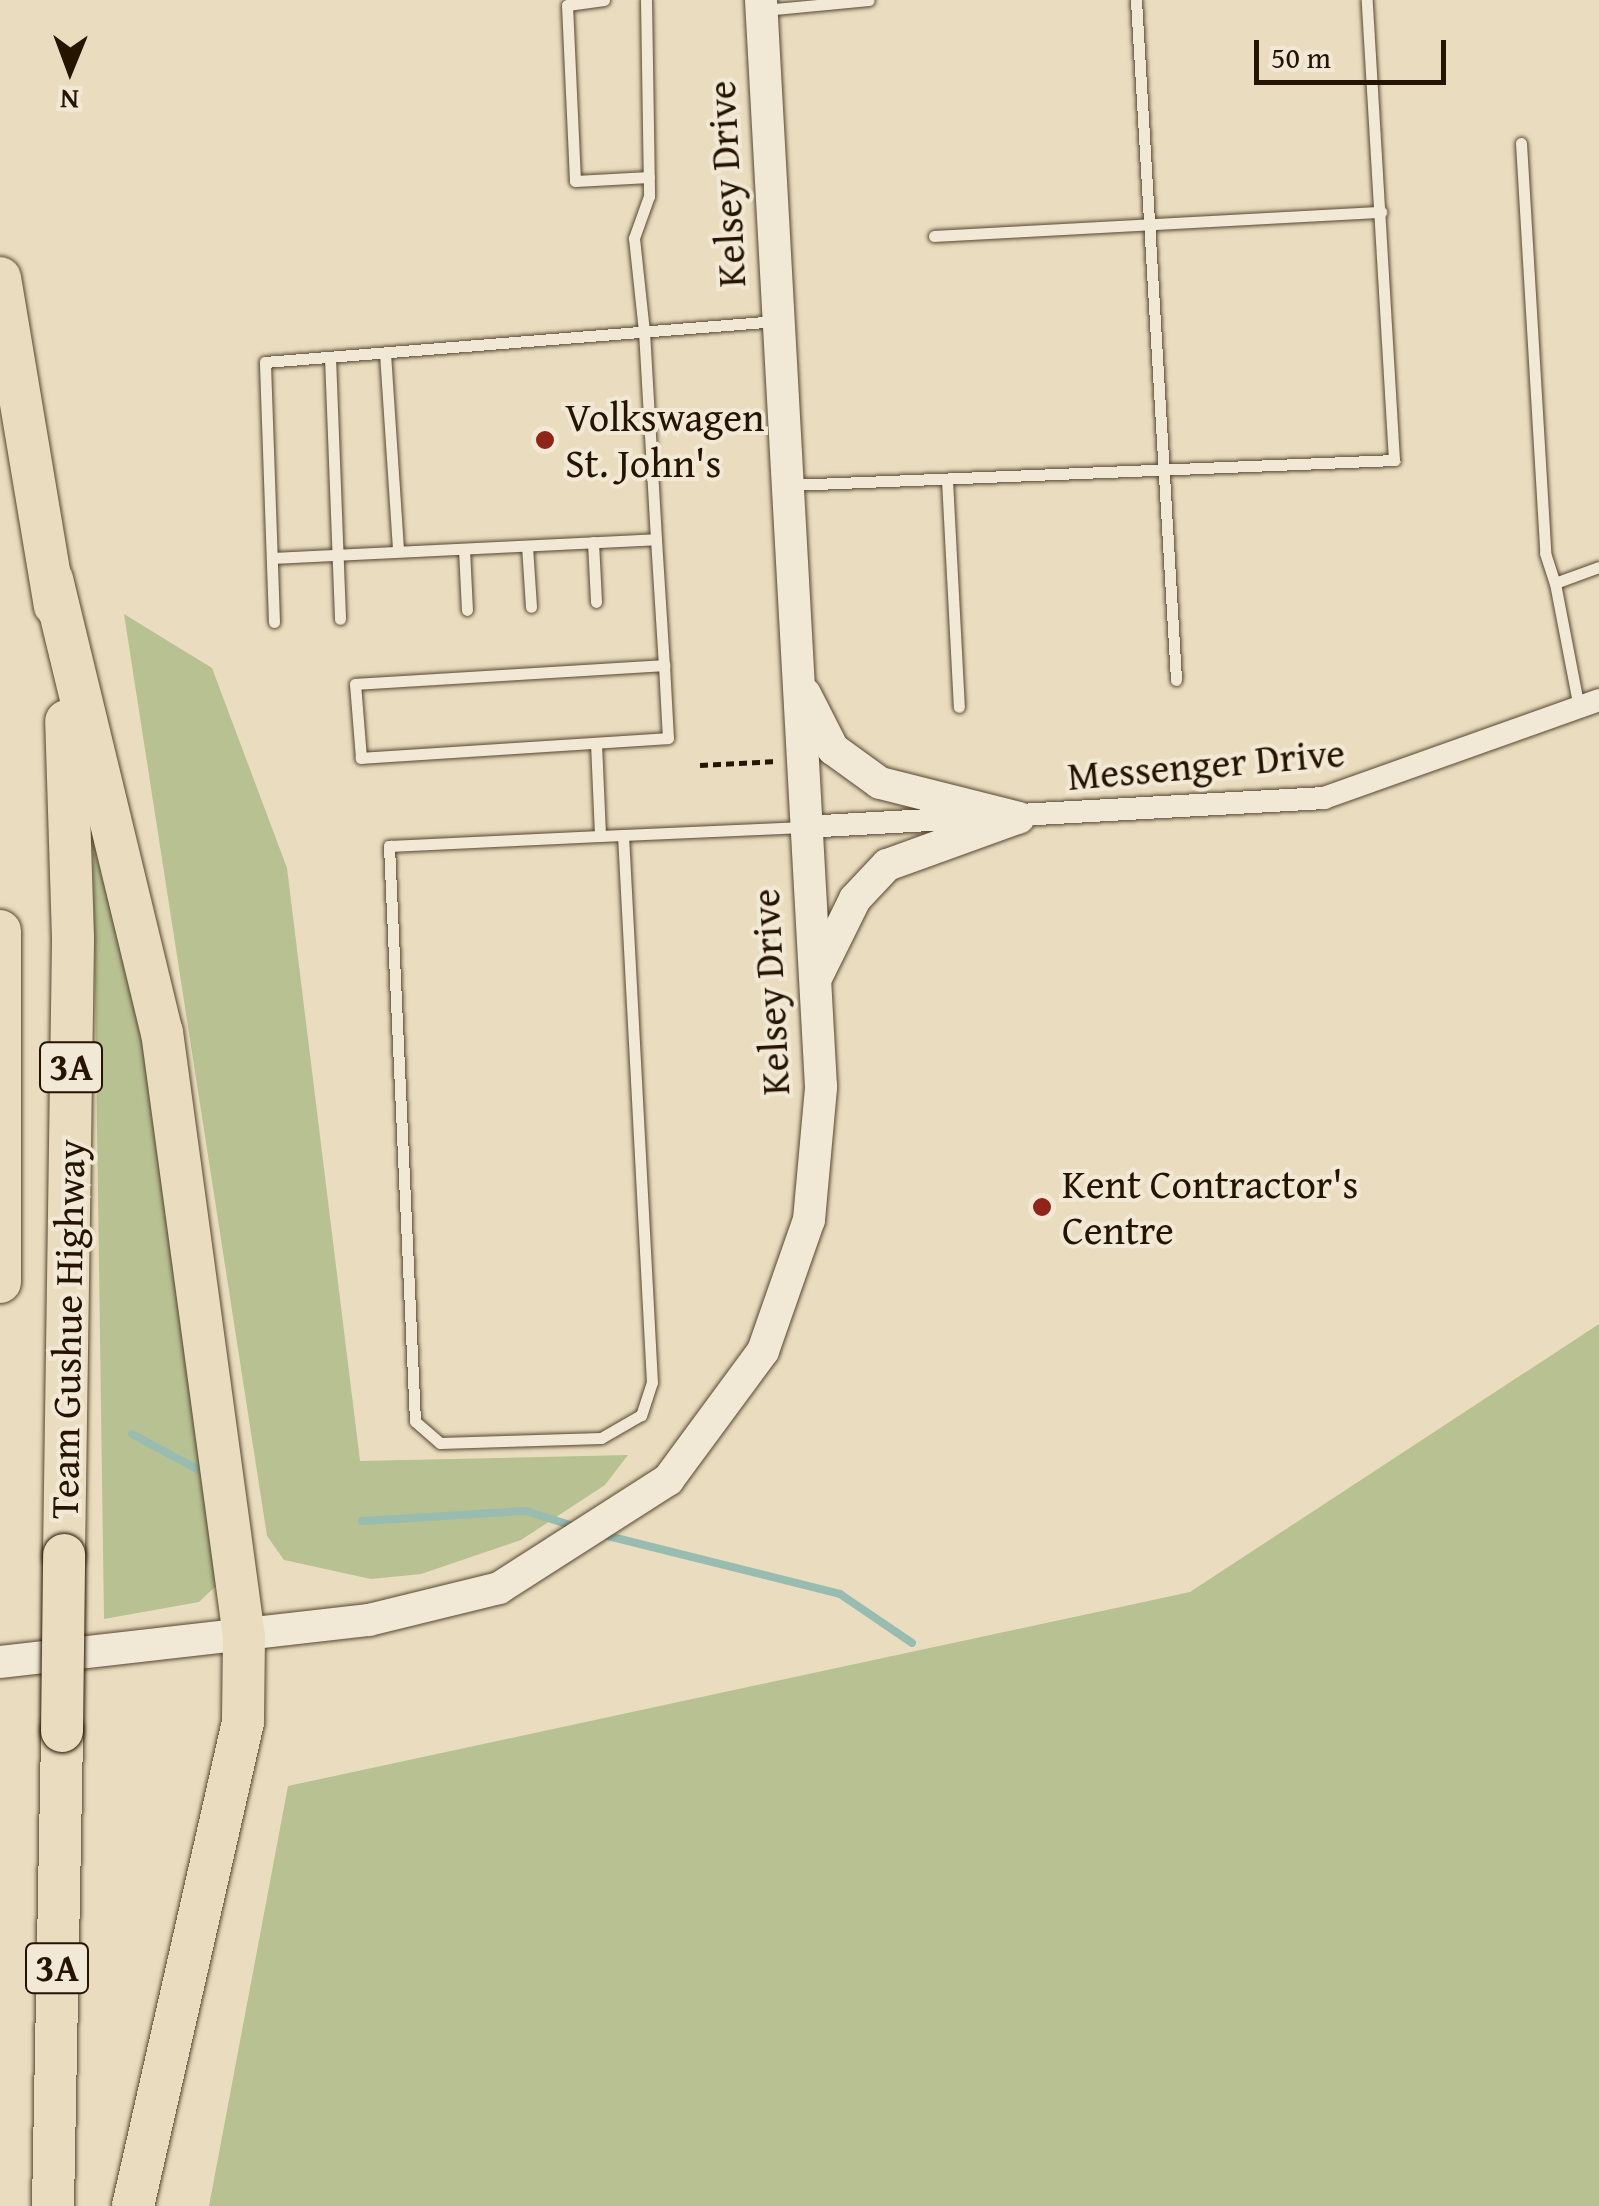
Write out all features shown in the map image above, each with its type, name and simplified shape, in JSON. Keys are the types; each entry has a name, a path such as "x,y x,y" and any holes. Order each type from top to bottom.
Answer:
{"highway":[{"name":"Team Gushue Highway","path":"0,278 52,579 74,938 53,2206"},
{"path":"52,579 162,1032 244,1637 243,1722 132,2206"},
{"name":"Team Gushue Highway","path":"0,931 0,1282"}],"main road":[{"name":"Kelsey Drive","path":"0,1662 370,1620 500,1588 668,1480 754,1365 790,1291 809,1220 820,1104 796,677 791,485 777,320 761,5"},
{"path":"796,677 833,749 856,769 910,794 1019,818"},
{"path":"814,982 855,898 887,865 1019,818"}],"street":[{"name":"Messenger Drive","path":"804,827 1324,798 1589,704"}],"lane":[{"path":"604,0 568,5 575,181 649,176"},
{"path":"646,0 649,176 634,238 644,332 664,665 668,738 360,758 355,684 664,665"},
{"path":"761,5 869,0"},
{"path":"1136,0 1176,680"},
{"path":"791,485 1394,460 1367,0"},
{"path":"1521,143 1545,553 1589,704"},
{"path":"934,236 1381,212"},
{"path":"274,622 265,362 777,320"},
{"path":"385,353 398,551"},
{"path":"330,357 340,619"},
{"path":"947,480 958,706"},
{"path":"272,558 656,539"},
{"path":"592,542 596,602"},
{"path":"528,546 531,607"},
{"path":"464,548 467,610"},
{"path":"1555,583 1599,567"},
{"path":"596,743 600,836"},
{"path":"623,835 652,1382 642,1415 602,1438 440,1443 415,1420 389,846 600,836 804,827"}],"path":[{"path":"700,765 803,760"}],"green space":[{"path":"124,614 212,668 287,868 360,1461 628,1455 605,1485 521,1540 421,1574 371,1579 284,1560 267,1536"},
{"path":"92,770 165,1146 218,1584 199,1602 104,1619"},
{"path":"1599,1324 1599,2206 209,2206 288,1786 1190,1592"}],"waterway":[{"path":"132,1434 201,1471"},
{"path":"362,1521 526,1511 576,1527"},
{"path":"604,1535 840,1594 912,1643"}],"place":[{"name":"Volkswagen St. John's","path":"545,440"},
{"name":"Kent Contractor's Centre","path":"1042,1207"}]}
